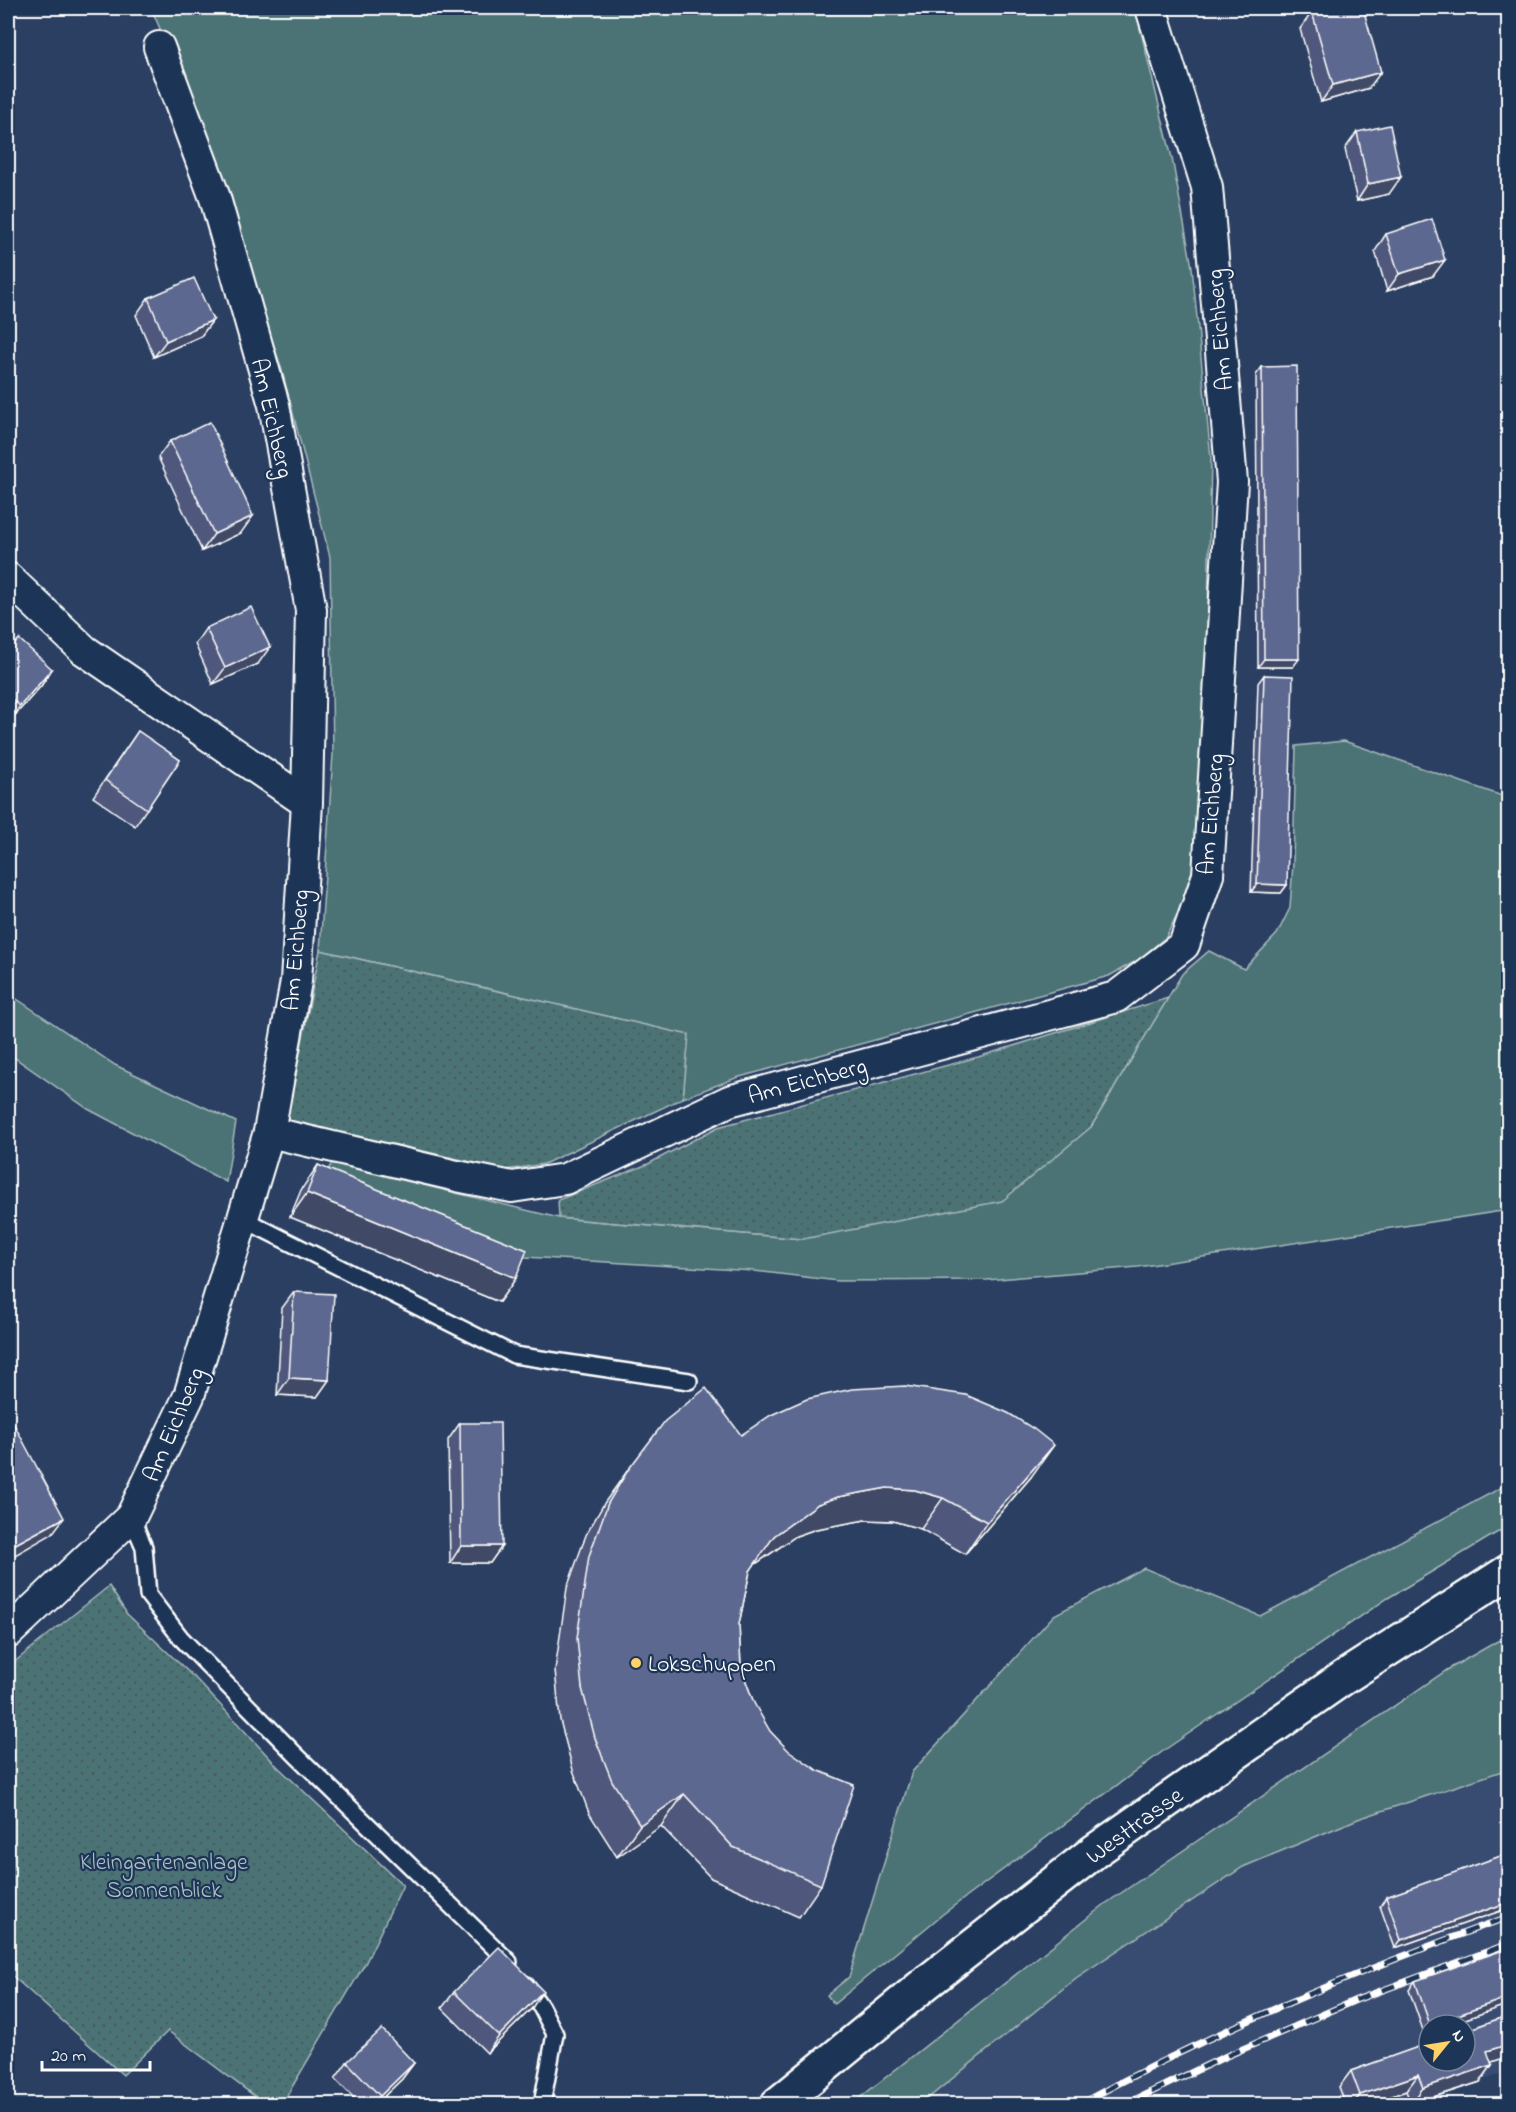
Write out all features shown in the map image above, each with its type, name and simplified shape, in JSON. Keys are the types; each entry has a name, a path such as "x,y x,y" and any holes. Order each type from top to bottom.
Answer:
{"main road":[{"name":"Westtrasse","path":"778,2104 926,1983 1095,1851 1343,1678 1509,1572"}],"street":[{"name":"Am Eichberg","path":"268,1132 512,1187 565,1179 729,1101 1116,997 1184,945 1208,875 1232,482 1207,187 1151,8"},
{"name":"Am Eichberg","path":"8,1633 131,1517 189,1396 268,1132 296,981 307,803 310,610 274,405 215,198 159,47"},
{"path":"8,578 84,650 307,803"}],"lane":[{"path":"243,1219 514,1355 689,1381"},
{"path":"131,1517 144,1547 148,1595 181,1638 296,1755 509,1961 541,2007 555,2034 542,2104"}],"shaded area":[{"path":"1508,1769 1508,2072 1413,2104 921,2104 1076,1978 1243,1867 1358,1819"}],"green space":[{"path":"151,8 1135,8 1172,158 1192,267 1211,458 1208,614 1198,820 1193,868 1181,906 1166,937 1138,960 1109,976 736,1078 683,1098 688,1035 320,950 333,754 330,557 281,367 191,100"},
{"path":"1344,741 1508,798 1508,1210 1138,1267 987,1280 838,1281 754,1271 525,1257 312,1196 332,1163 559,1218 803,1239 1091,1127 1182,974 1209,951 1244,969 1277,934 1290,908 1296,746"},
{"path":"320,950 689,1035 683,1098 544,1164 506,1170 287,1120"},
{"path":"8,993 115,1065 236,1122 226,1182 88,1109 8,1053"},
{"path":"1168,998 1091,1127 1002,1201 803,1239 559,1218 558,1200 648,1164 718,1127 978,1057"},
{"path":"1508,1484 1508,1526 1388,1598 1166,1749 943,1914 834,2004 827,1995 849,1977 912,1772 1054,1615 1144,1568 1260,1616"},
{"name":"Kleingartenanlage Sonnenblick","path":"109,1586 127,1614 197,1680 278,1767 403,1885 366,1962 282,2104 265,2104 168,2031 123,2075 8,1972 8,1667"},
{"path":"1508,1635 1508,1769 1358,1819 1243,1867 1076,1978 921,2104 852,2104 1105,1904 1447,1670"}],"building":[{"path":"1329,8 1363,8 1381,72 1333,85 1312,12"},
{"path":"1390,125 1401,177 1368,184 1357,132"},
{"path":"1432,219 1445,260 1399,274 1386,234"},
{"path":"194,278 213,320 166,341 148,298"},
{"path":"1297,366 1299,659 1264,659 1262,367"},
{"path":"210,422 253,516 214,534 170,441"},
{"path":"251,607 270,647 225,668 206,628"},
{"path":"19,639 52,669 20,706 8,696 8,652"},
{"path":"1264,675 1293,676 1287,885 1257,884"},
{"path":"138,731 180,760 147,809 105,780"},
{"path":"318,1165 527,1250 516,1278 307,1193"},
{"path":"294,1292 334,1294 329,1380 289,1378"},
{"name":"Lokschuppen","path":"905,1386 966,1395 1008,1413 1054,1445 987,1522 943,1498 915,1490 887,1488 838,1497 818,1504 774,1536 750,1571 739,1624 741,1668 754,1703 770,1731 788,1750 817,1770 854,1785 821,1885 733,1847 684,1794 640,1825 612,1781 595,1738 582,1688 577,1638 589,1556 608,1503 628,1470 665,1421 706,1388 741,1435 771,1415 807,1399 852,1389"},
{"path":"8,1413 64,1518 8,1548"},
{"path":"460,1423 500,1423 502,1546 461,1546"},
{"path":"1509,1853 1509,1902 1401,1940 1386,1897"},
{"path":"499,1947 543,1991 499,2036 454,1992"},
{"path":"1509,1948 1509,1997 1464,2013 1426,2013 1415,1981"},
{"path":"1509,2015 1509,2044 1487,2051 1492,2065 1477,2070 1477,2027"},
{"path":"382,2029 414,2063 380,2096 347,2062"},
{"path":"1417,2047 1417,2073 1468,2073 1423,2088 1418,2075 1360,2095 1351,2071"}],"railway":[{"path":"1080,2104 1184,2051 1290,2002 1508,1917"},
{"path":"1126,2104 1222,2058 1356,2000 1508,1944"}],"place":[{"name":"Lokschuppen","path":"636,1663"}]}
